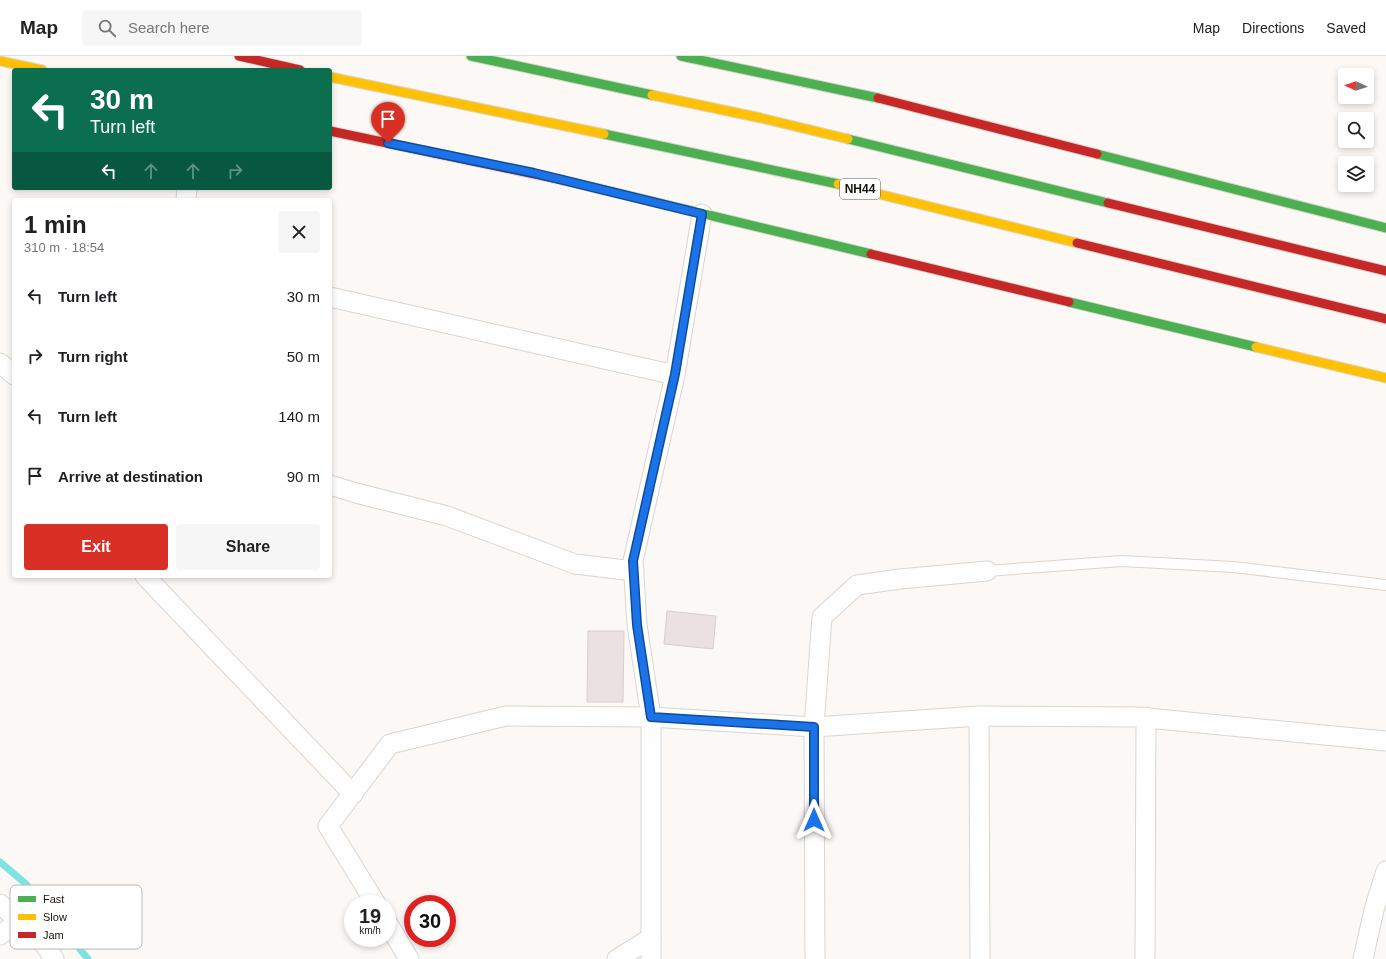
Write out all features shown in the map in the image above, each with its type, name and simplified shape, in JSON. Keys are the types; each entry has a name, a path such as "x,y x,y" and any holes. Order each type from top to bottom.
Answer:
{"main road":[{"path":"239,56 291,68"},
{"path":"471,56 761,118 1386,271"},
{"path":"681,56 882,99 1386,228"},
{"path":"0,61 33,68"},
{"name":"NH44","path":"332,77 814,178 1386,318"},
{"path":"332,130 534,173 1386,378"}],"street":[{"path":"651,959 651,717 637,625 633,561 675,374 702,214"},
{"path":"332,297 675,374"},
{"path":"0,363 12,372"},
{"path":"332,486 447,516 575,564 634,571"},
{"path":"815,959 814,727 822,617 857,585 900,579 987,571"},
{"path":"147,578 352,794"},
{"path":"370,895 328,826 352,794 390,744 506,716 651,717 814,727 980,716 1146,717 1386,741"},
{"path":"980,716 980,959"},
{"path":"1145,959 1146,717"},
{"path":"1363,959 1374,910 1386,871"},
{"path":"0,904 10,913"},
{"path":"0,935 10,928"},
{"path":"396,937 409,959"},
{"path":"617,959 651,938"},
{"path":"48,949 54,959"}],"lane":[{"path":"987,571 1122,561 1233,567 1386,585"}],"building":[{"path":"667,611 716,616 713,649 664,644"},
{"path":"588,631 624,631 623,702 587,702"}],"waterway":[{"path":"0,862 27,885"},
{"path":"80,949 88,959"}],"traffic: fast":[{"path":"471,56 652,95"},
{"path":"681,56 878,98"},
{"path":"604,134 838,184"},
{"path":"848,139 1108,203"},
{"path":"1097,154 1386,228"},
{"path":"563,180 871,254"},
{"path":"1069,302 1256,347"}],"traffic: slow":[{"path":"0,61 33,68"},
{"path":"332,77 604,134"},
{"path":"652,95 761,118 848,139"},
{"path":"838,184 1077,243"},
{"path":"1256,347 1386,378"}],"traffic: jam":[{"path":"239,56 291,68"},
{"path":"878,98 1097,154"},
{"path":"332,131 563,180"},
{"path":"1108,203 1386,271"},
{"path":"1077,243 1386,319"},
{"path":"871,254 1069,302"}],"route":[{"path":"388,143 534,173 702,214 675,374 633,561 637,625 651,717 814,727 814,820"}]}
